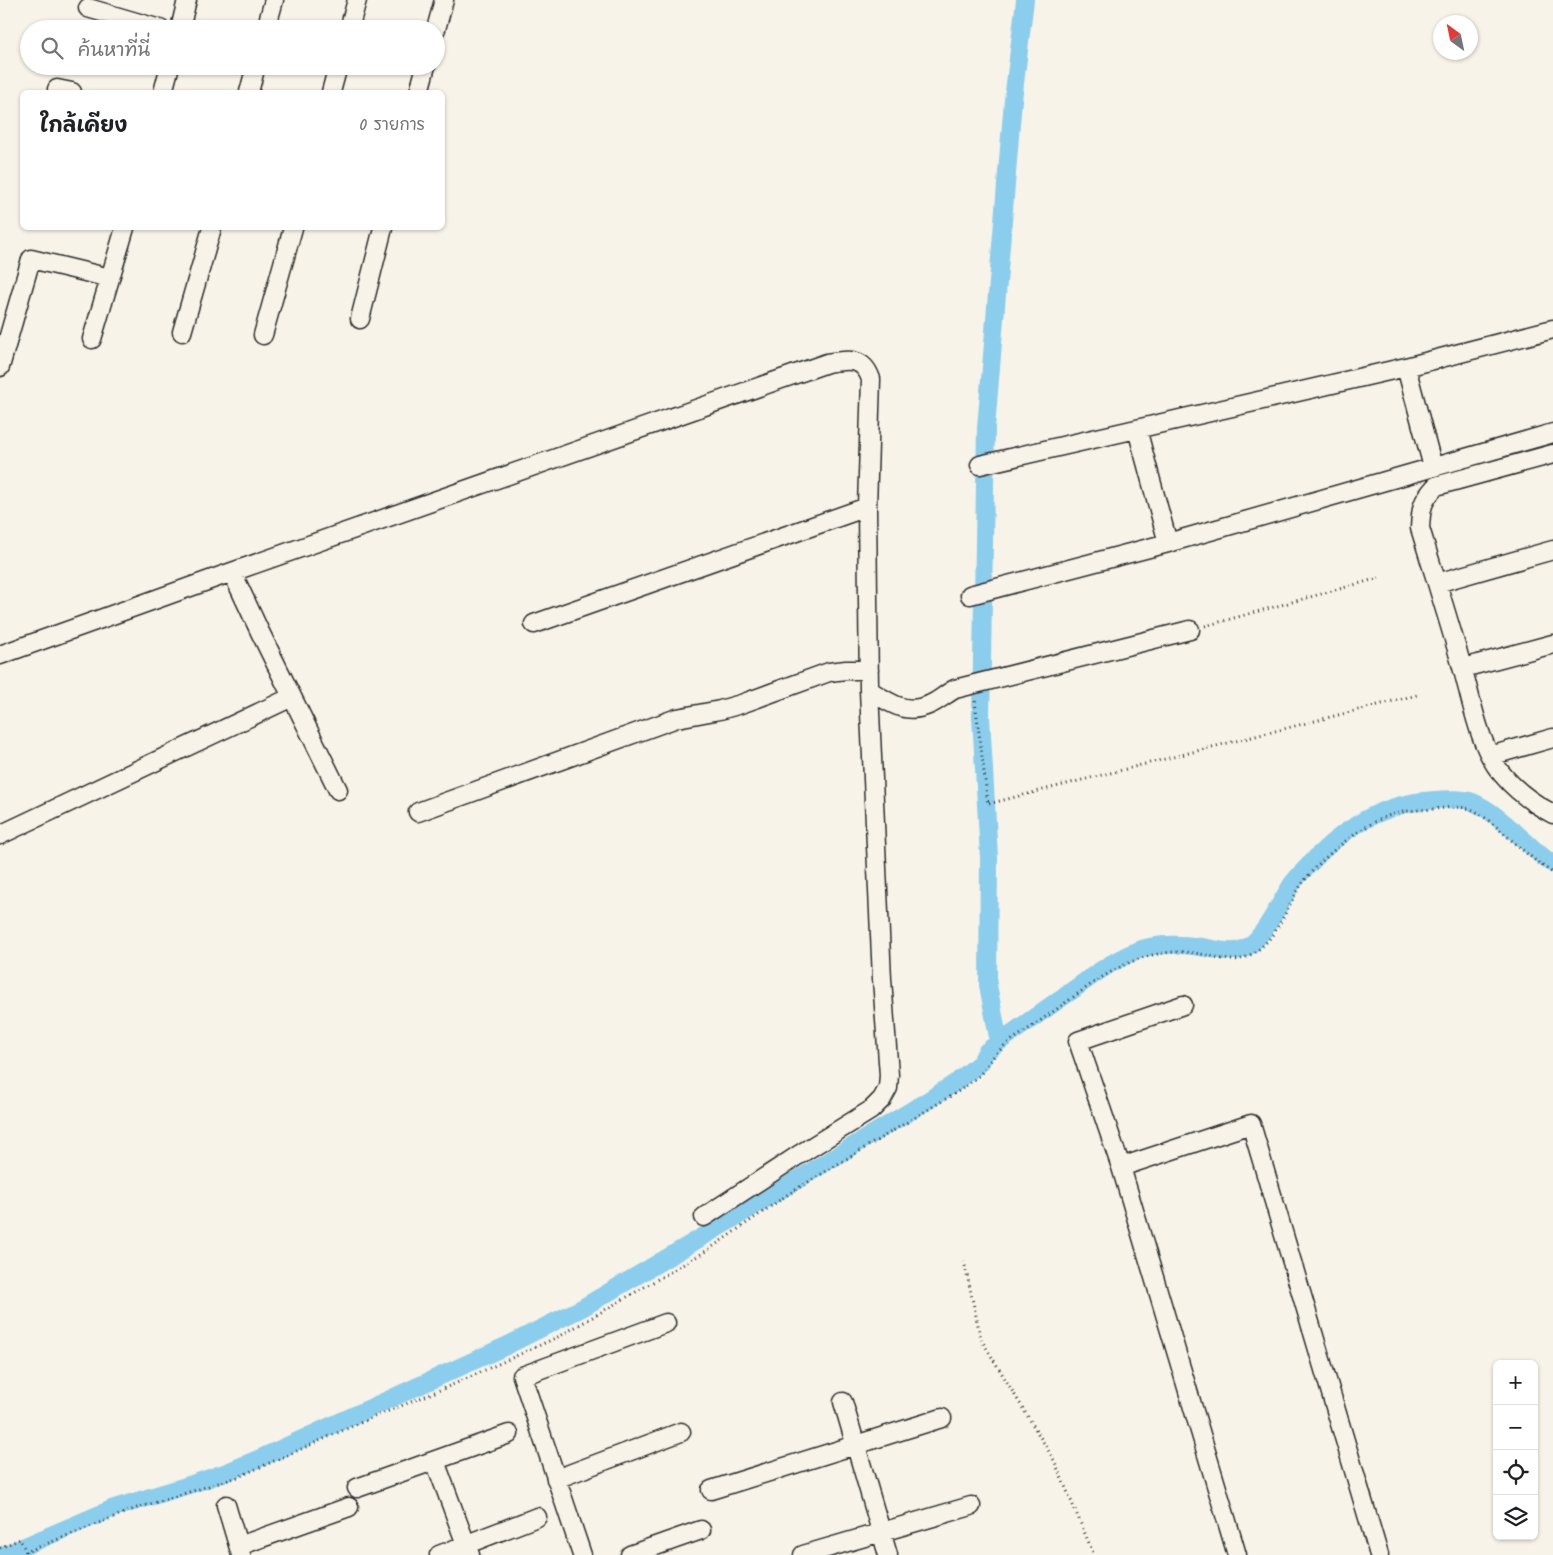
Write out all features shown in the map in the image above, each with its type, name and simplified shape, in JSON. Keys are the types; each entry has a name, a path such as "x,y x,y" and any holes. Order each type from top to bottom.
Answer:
{"street":[{"path":"182,20 187,0"},
{"path":"268,20 274,0"},
{"path":"351,20 357,0"},
{"path":"438,20 444,0"},
{"path":"88,8 129,20"},
{"path":"164,90 168,75"},
{"path":"250,90 254,75"},
{"path":"332,90 336,75"},
{"path":"420,90 424,75"},
{"path":"92,339 124,230"},
{"path":"182,332 211,230"},
{"path":"264,335 292,230"},
{"path":"360,320 382,230"},
{"path":"0,367 31,259 110,278"},
{"path":"980,465 1406,367 1553,329"},
{"path":"0,655 827,364 845,360 855,361 864,365 871,380 867,507 869,690 882,979 889,1075 888,1088 882,1100 872,1110 704,1217"},
{"path":"1406,367 1434,466"},
{"path":"1137,429 1168,543"},
{"path":"970,595 1168,543 1553,433"},
{"path":"1553,454 1436,486 1425,497 1421,512 1420,528 1479,727 1490,756 1502,774 1511,783 1533,803 1553,814"},
{"path":"534,624 867,507"},
{"path":"1437,583 1553,550"},
{"path":"232,572 338,790"},
{"path":"869,690 897,707 904,709 926,706 955,689 1190,630"},
{"path":"1463,668 1553,644"},
{"path":"418,812 677,718 741,704 829,672 869,670"},
{"path":"0,835 292,697"},
{"path":"1490,756 1553,738"},
{"path":"1183,1005 1078,1041 1121,1167 1237,1555"},
{"path":"1121,1167 1251,1124 1379,1555"},
{"path":"582,1555 522,1376 666,1323"},
{"path":"843,1402 888,1555"},
{"path":"711,1490 942,1418"},
{"path":"556,1479 681,1432"},
{"path":"357,1488 509,1434"},
{"path":"435,1461 469,1550"},
{"path":"226,1505 240,1550 349,1507"},
{"path":"803,1555 971,1506"},
{"path":"439,1555 469,1550 538,1517"},
{"path":"630,1555 701,1530"}],"path":[{"path":"1190,630 1379,578"},
{"path":"972,685 988,804 1418,695"},
{"path":"964,1261 981,1339 1054,1460 1094,1555"}],"waterway":[{"path":"999,1042 988,985 989,857 981,717 986,428 1013,100 1025,0"},
{"path":"4,1555 114,1508 227,1472 265,1456 506,1346 582,1308 736,1217 958,1081 981,1062 986,1052 999,1042 1095,974 1118,960 1142,949 1167,945 1184,945 1225,951 1237,951 1249,946 1267,926 1292,884 1301,873 1331,843 1345,832 1374,815 1406,804 1423,801 1466,800 1486,809 1553,864"}]}
